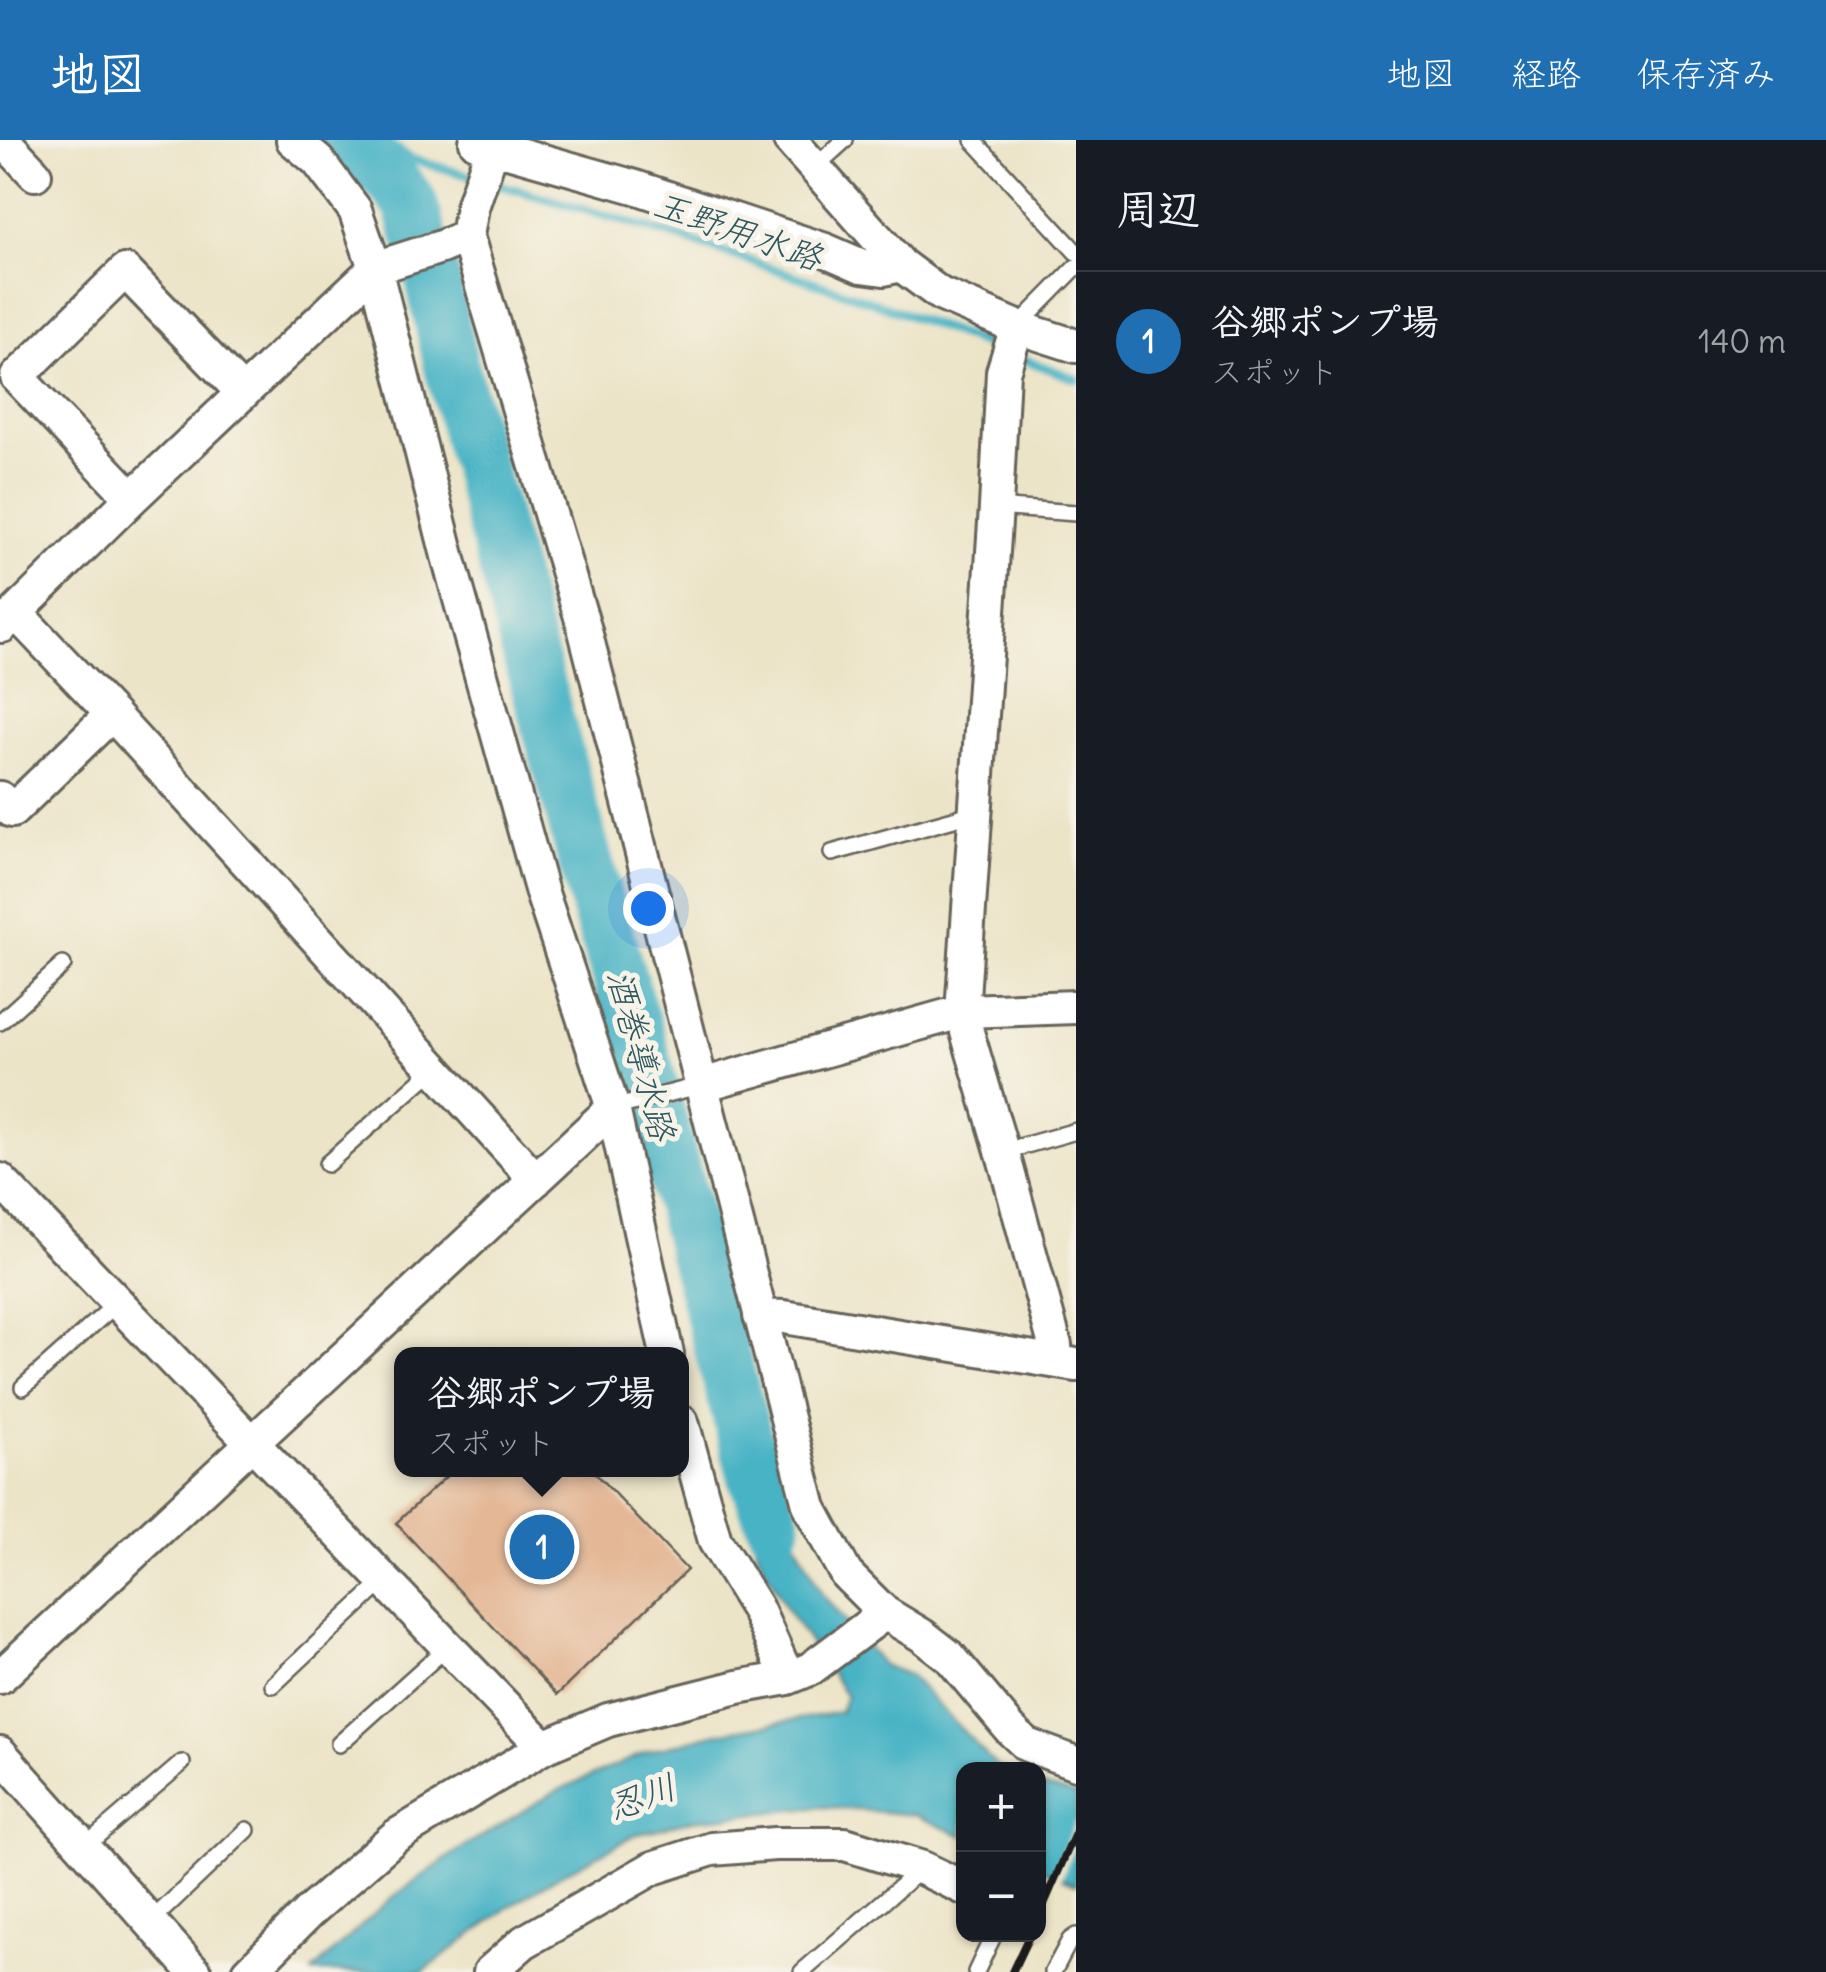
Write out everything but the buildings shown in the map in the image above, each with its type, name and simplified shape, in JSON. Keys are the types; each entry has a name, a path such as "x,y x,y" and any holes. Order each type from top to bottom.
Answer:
{"street":[{"path":"3,140 35,174"},
{"path":"293,140 318,161 355,210 375,268 449,560 537,874 622,1105 666,1347"},
{"path":"790,140 901,264 1011,348 1076,346"},
{"path":"536,1180 112,714 8,620 375,268 454,241 472,208 485,157 635,187 862,266 884,269 901,264"},
{"path":"454,241 584,627 692,1087 760,1316 810,1508 873,1623 923,1636 950,1657 1027,1745 1076,1763"},
{"path":"132,498 18,377 125,271 243,393"},
{"path":"1011,348 996,508 964,1011 966,1032 1054,1346 1066,1363"},
{"path":"0,798 12,811 112,714"},
{"path":"692,1087 964,1011 1076,1007"},
{"path":"0,1677 536,1180 622,1105"},
{"path":"0,1180 544,1747"},
{"path":"760,1316 1066,1363"},
{"path":"689,1447 715,1541 799,1674"},
{"path":"249,1972 308,1912 396,1836 544,1747 608,1720 799,1674 873,1623"},
{"path":"0,1753 195,1972"},
{"path":"490,1972 524,1942 653,1868 712,1849 845,1844 922,1868 956,1884"}],"lane":[{"path":"814,168 845,140"},
{"path":"973,140 1076,252"},
{"path":"1011,348 1076,268"},
{"path":"996,508 1076,513"},
{"path":"832,853 975,812"},
{"path":"0,1022 63,965"},
{"path":"327,1164 434,1068"},
{"path":"622,1105 692,1087"},
{"path":"1002,1152 1076,1130"},
{"path":"22,1388 117,1302"},
{"path":"273,1685 384,1581"},
{"path":"339,1744 448,1647"},
{"path":"84,1848 182,1763"},
{"path":"150,1922 247,1830"},
{"path":"802,1972 922,1868"},
{"path":"1053,1972 1076,1936"},
{"path":"976,1972 990,1942"}],"water":[{"name":"忍川","path":"749,1453 763,1482 776,1485 795,1540 822,1594 882,1665 909,1675 993,1762 956,1762 956,1833 915,1815 824,1807 692,1820 636,1835 560,1875 506,1909 423,1972 312,1972 389,1900 453,1854 554,1792 649,1751 718,1733 840,1712 846,1696 787,1609 759,1557 742,1494 752,1486"},
{"path":"1046,1787 1076,1795 1076,1884 1046,1871"}],"pier":[{"path":"1076,1819 1076,1843 1060,1882 1051,1879"}],"waterway":[{"name":"酒巻導水路","path":"345,140 392,180 410,203 596,900 642,1053 756,1479 774,1524"},
{"name":"玉野用水路","path":"383,140 412,159 681,238 876,303 1076,379"}],"railway":[{"path":"1046,1900 1076,1831"},
{"path":"1012,1972 1026,1942"}],"place":[{"name":"谷郷ポンプ場","path":"542,1547"}]}
